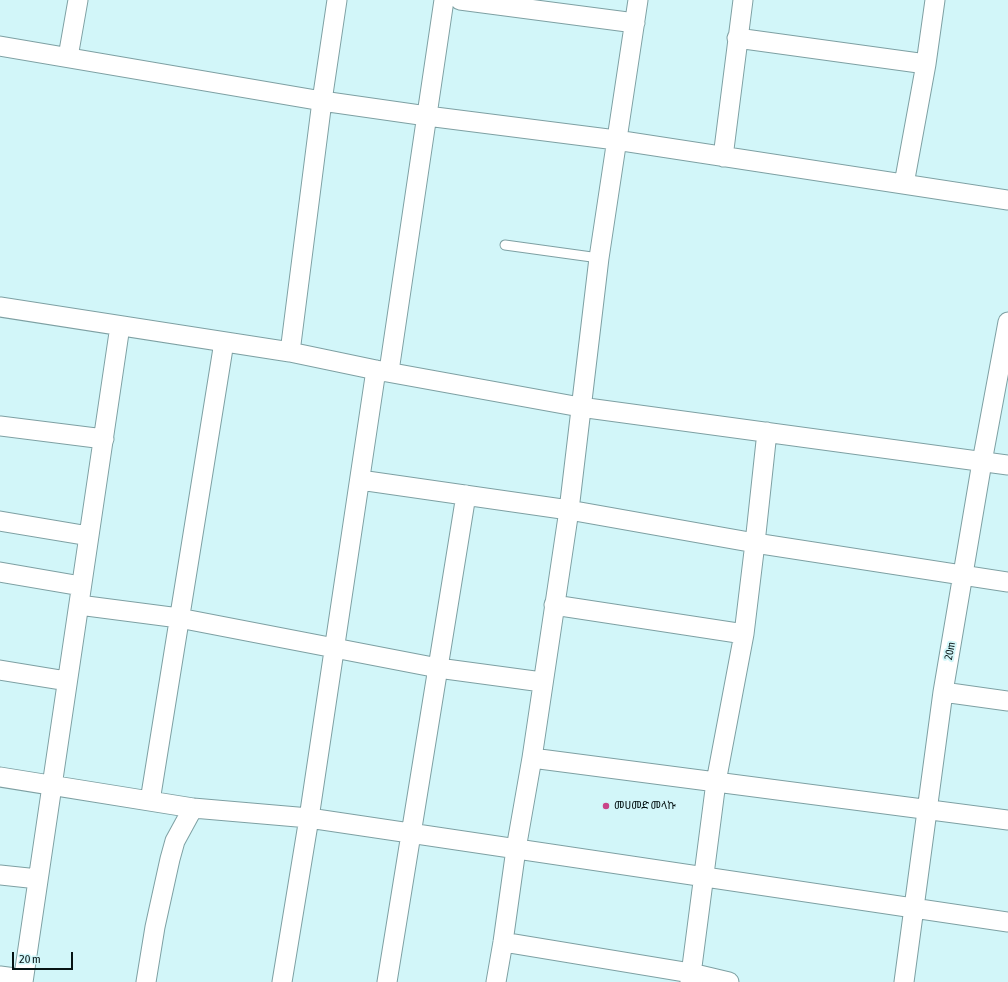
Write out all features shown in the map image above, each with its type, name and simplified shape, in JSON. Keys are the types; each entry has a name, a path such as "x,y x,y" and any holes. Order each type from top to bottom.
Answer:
{"street":[{"path":"68,57 78,0"},
{"path":"290,352 322,101 337,0"},
{"path":"282,982 309,818 360,480 382,371 427,116 444,0"},
{"path":"460,0 635,23"},
{"path":"496,982 504,942 516,849 532,758 542,682 569,510 598,258 638,0"},
{"path":"723,157 743,0"},
{"path":"904,184 926,64 935,0"},
{"path":"737,38 926,64"},
{"path":"0,46 322,101 616,140 1008,200"},
{"path":"0,307 290,352 382,371 580,408 1008,465"},
{"name":"20m","path":"904,982 943,692 982,462 1006,343 1008,322"},
{"path":"0,976 23,980 120,326"},
{"path":"150,801 224,342"},
{"path":"0,426 104,439"},
{"path":"690,978 716,782 744,634 767,432"},
{"path":"360,480 569,510 755,543 1008,582"},
{"path":"387,982 466,495"},
{"path":"0,521 89,536"},
{"path":"0,572 82,586"},
{"path":"79,605 179,618 438,668 542,682"},
{"path":"554,605 744,634"},
{"path":"0,670 67,681"},
{"path":"943,692 1008,701"},
{"path":"532,758 1008,820"},
{"path":"0,777 193,808 309,818 1008,922"},
{"path":"146,982 155,927 170,859 175,841 193,808"},
{"path":"0,875 38,880"},
{"path":"504,942 690,978 729,982"}],"lane":[{"path":"505,245 598,258"}],"place":[{"name":"መሀመድ መላኩ","path":"606,806"}]}
